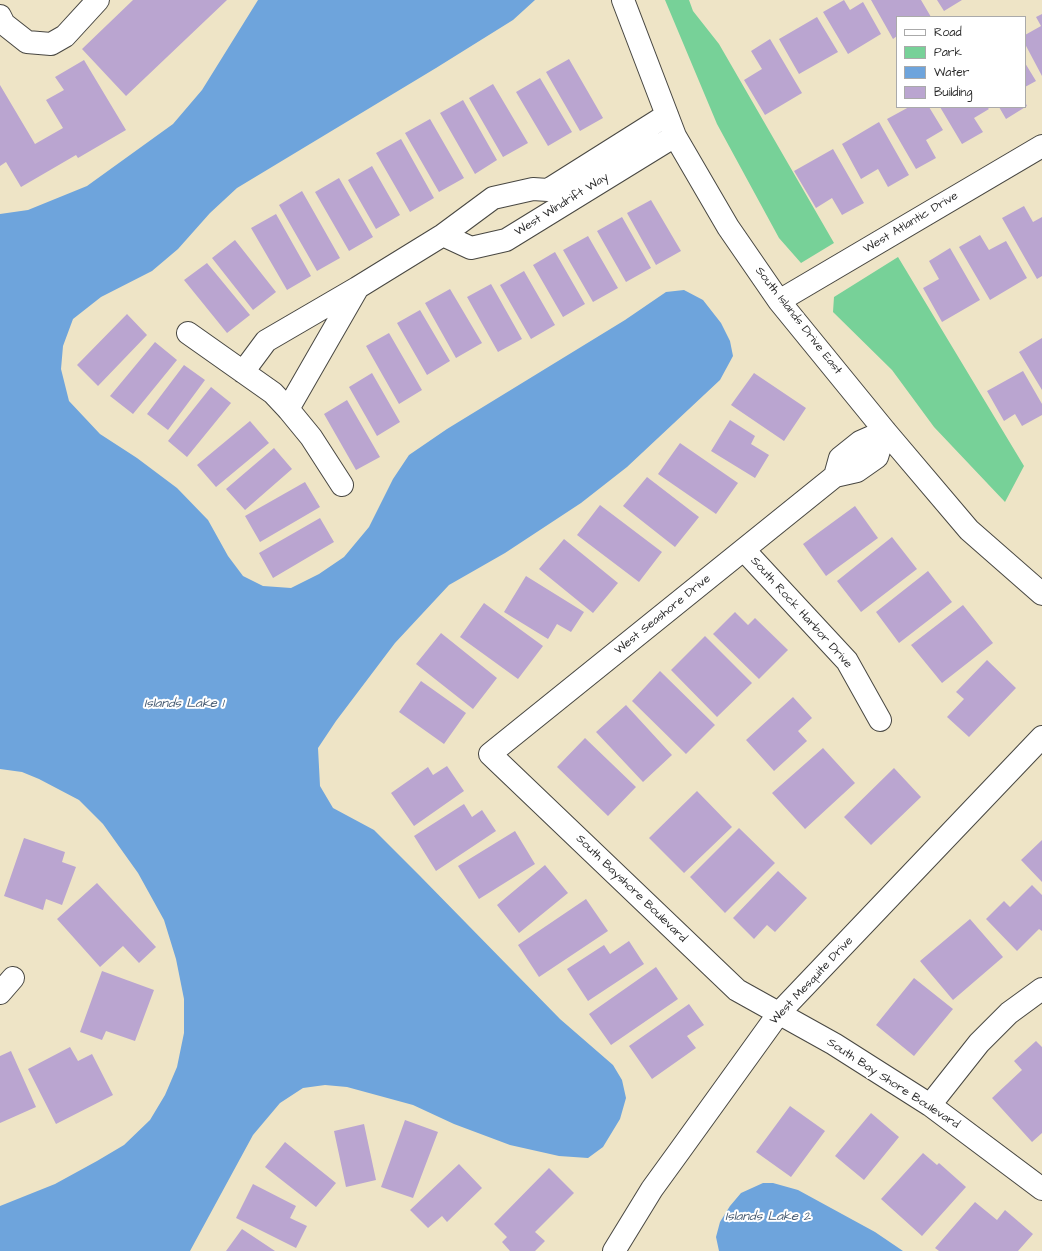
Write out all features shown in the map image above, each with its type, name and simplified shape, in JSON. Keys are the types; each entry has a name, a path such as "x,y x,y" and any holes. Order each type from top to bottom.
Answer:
{"street":[{"path":"0,16 4,24 28,42 51,44 65,36 98,0"},
{"name":"South Islands Drive East","path":"623,0 675,136 728,227 779,301 885,431 970,530 1042,594"},
{"name":"West Windrift Way","path":"243,372 266,341 357,288 443,235 493,198 533,189 548,190 667,115"},
{"name":"West Windrift Way","path":"443,235 471,248 506,240 675,136"},
{"name":"West Atlantic Drive","path":"779,301 1042,146"},
{"name":"West Windrift Way","path":"288,409 357,288"},
{"path":"188,333 273,393 311,437 342,485"},
{"name":"West Seashore Drive","path":"490,754 835,476 857,471 877,457 885,431"},
{"name":"South Rock Harbor Drive","path":"744,550 847,661 880,720"},
{"name":"West Mesquite Drive","path":"614,1251 652,1189 779,1013 1042,737"},
{"name":"South Bayshore Boulevard","path":"490,754 737,990 779,1013"},
{"path":"930,1105 979,1043 1009,1013 1042,989"},
{"name":"South Bay Shore Boulevard","path":"779,1013 834,1044 930,1105 1042,1189"}],"green space":[{"path":"665,0 689,0 693,11 719,44 834,243 801,263 779,238 717,124"},
{"path":"898,257 1024,466 1005,502 934,427 892,370 833,312 834,297"}],"water":[{"name":"Islands Lake 1","path":"258,0 535,0 513,20 237,188 210,213 178,249 152,271 101,297 73,319 63,346 61,369 69,401 100,434 137,458 177,488 208,520 228,556 243,576 263,586 291,588 319,574 344,557 369,527 393,479 409,455 447,429 625,320 666,292 684,290 703,300 721,323 730,341 733,356 720,380 627,467 581,503 505,553 449,585 395,643 336,721 318,748 320,786 333,808 374,830 560,1019 613,1065 622,1080 626,1098 620,1119 603,1147 588,1158 559,1156 510,1145 454,1124 413,1105 347,1087 325,1085 303,1088 280,1103 253,1135 190,1251 0,1251 0,1206 55,1184 97,1161 124,1145 150,1120 165,1095 177,1067 184,1033 184,999 176,959 164,920 138,873 103,824 79,800 39,779 22,772 0,769 0,214 28,210 87,186 173,124 202,90"},
{"name":"Islands Lake 2","path":"763,1183 773,1183 798,1190 875,1232 903,1251 719,1251 716,1237 720,1222 730,1206 741,1193"}],"building":[{"path":"133,0 227,0 126,96 82,49"},
{"path":"844,0 850,10 863,2 881,34 848,54 823,12"},
{"path":"871,0 921,0 930,16 896,16 896,37 893,39"},
{"path":"937,0 962,0 944,11"},
{"path":"1042,14 1042,76 1026,46 1026,34 1041,26 1036,17"},
{"path":"817,17 838,52 799,74 779,39"},
{"path":"770,39 802,93 765,115 744,80 762,69 751,51"},
{"path":"569,59 603,118 580,131 546,72"},
{"path":"84,60 126,130 78,158 76,155 21,187 6,162 0,166 0,85 35,144 63,128 46,100 64,90 55,77"},
{"path":"1026,65 1036,81 1026,86"},
{"path":"540,78 572,132 548,146 516,92"},
{"path":"493,84 528,143 503,157 469,98"},
{"path":"463,100 497,160 475,174 440,113"},
{"path":"907,108 930,108 943,130 926,140 936,158 916,169 887,119"},
{"path":"941,108 988,108 989,109 974,118 983,132 962,144"},
{"path":"1000,108 1024,108 1006,119"},
{"path":"430,119 464,178 439,192 405,133"},
{"path":"879,122 909,175 888,187 878,169 861,179 842,144"},
{"path":"401,139 434,198 410,212 376,153"},
{"path":"833,149 864,203 842,215 832,198 816,208 794,171"},
{"path":"372,166 400,215 376,229 348,180"},
{"path":"339,178 373,237 349,251 315,192"},
{"path":"302,191 340,258 317,271 279,205"},
{"path":"651,200 681,251 656,265 627,213"},
{"path":"1024,206 1033,222 1042,217 1042,276 1037,279 1002,218"},
{"path":"276,214 311,276 287,290 251,228"},
{"path":"622,217 651,268 626,282 597,231"},
{"path":"980,235 989,250 1006,241 1027,278 990,300 959,247"},
{"path":"588,236 618,288 593,302 563,250"},
{"path":"235,240 276,292 253,310 212,258"},
{"path":"950,248 980,300 942,322 923,288 939,279 929,261"},
{"path":"555,252 585,304 563,317 533,265"},
{"path":"207,263 250,315 227,333 184,280"},
{"path":"524,271 555,325 531,339 500,285"},
{"path":"491,284 522,339 498,352 467,297"},
{"path":"450,289 482,343 456,358 425,303"},
{"path":"420,310 450,361 427,375 397,323"},
{"path":"127,314 147,335 98,386 77,365"},
{"path":"389,333 422,390 399,404 366,346"},
{"path":"1042,338 1042,390 1019,352"},
{"path":"155,342 177,360 133,414 110,396"},
{"path":"184,365 205,380 168,430 147,414"},
{"path":"1023,371 1042,404 1042,415 1022,426 1015,414 1004,421 987,391"},
{"path":"372,373 400,422 377,436 349,387"},
{"path":"754,373 806,408 784,441 731,405"},
{"path":"211,387 231,403 187,457 168,441"},
{"path":"347,400 380,457 356,470 324,414"},
{"path":"730,420 755,436 751,444 769,455 755,478 711,451"},
{"path":"250,421 269,443 216,487 197,465"},
{"path":"680,443 738,483 716,514 658,474"},
{"path":"274,448 292,469 245,510 226,489"},
{"path":"647,477 699,517 675,547 623,506"},
{"path":"305,482 320,507 260,542 245,516"},
{"path":"600,505 662,552 639,582 577,535"},
{"path":"855,506 878,538 826,576 803,544"},
{"path":"320,518 334,542 273,578 259,553"},
{"path":"892,537 917,569 861,612 837,581"},
{"path":"564,539 618,583 593,613 539,569"},
{"path":"928,571 952,602 899,643 876,612"},
{"path":"526,576 584,612 571,632 557,624 548,639 504,612"},
{"path":"484,603 543,646 518,679 460,637"},
{"path":"963,605 993,643 942,683 911,645"},
{"path":"735,612 748,625 755,618 788,650 759,679 713,634"},
{"path":"441,633 497,678 473,709 416,664"},
{"path":"705,636 752,683 717,717 671,670"},
{"path":"987,660 1016,688 969,737 947,717 964,699 956,692"},
{"path":"660,671 715,725 686,754 632,701"},
{"path":"421,681 466,713 444,744 399,712"},
{"path":"793,697 812,718 798,731 807,741 774,771 746,740"},
{"path":"626,705 672,755 643,782 596,732"},
{"path":"585,738 636,787 608,816 557,767"},
{"path":"823,748 855,783 805,829 772,793"},
{"path":"447,766 464,791 414,826 391,793 428,767 433,775"},
{"path":"894,768 921,797 871,845 844,817"},
{"path":"697,791 732,827 684,873 649,838"},
{"path":"464,804 472,817 482,810 496,831 436,871 414,836"},
{"path":"739,828 775,863 725,913 690,877"},
{"path":"515,831 535,864 479,899 458,866"},
{"path":"24,838 65,852 62,862 76,867 62,905 46,899 43,910 4,896"},
{"path":"1042,840 1042,882 1021,860"},
{"path":"545,865 568,893 519,933 497,905"},
{"path":"778,871 807,898 775,932 767,925 754,939 733,918"},
{"path":"97,883 156,947 139,963 123,946 100,967 57,919"},
{"path":"1032,885 1042,895 1042,931 1039,929 1017,951 986,919 1004,901 1010,907"},
{"path":"586,899 608,931 539,977 518,945"},
{"path":"970,919 1003,957 953,1000 920,961"},
{"path":"629,941 644,964 588,1001 567,969 604,945 610,954"},
{"path":"656,967 678,999 611,1045 589,1014"},
{"path":"102,971 154,990 135,1041 106,1031 102,1040 80,1032"},
{"path":"914,978 953,1009 914,1056 876,1025"},
{"path":"689,1004 704,1025 687,1036 696,1048 652,1079 629,1046"},
{"path":"1036,1041 1042,1047 1042,1133 1032,1142 992,1098 1022,1070 1014,1061"},
{"path":"70,1047 78,1061 92,1054 113,1095 56,1124 28,1069"},
{"path":"11,1051 36,1107 0,1123 0,1056"},
{"path":"790,1106 825,1131 791,1177 756,1152"},
{"path":"871,1113 899,1137 864,1180 835,1156"},
{"path":"405,1120 438,1132 413,1198 381,1187"},
{"path":"364,1124 376,1180 346,1187 334,1131"},
{"path":"285,1142 336,1183 316,1207 265,1167"},
{"path":"923,1153 937,1165 939,1163 966,1187 922,1236 881,1199"},
{"path":"459,1164 482,1188 447,1222 442,1216 428,1228 410,1210"},
{"path":"549,1168 574,1193 535,1232 545,1241 535,1251 510,1251 502,1242 507,1237 494,1224"},
{"path":"253,1184 296,1206 290,1218 307,1226 296,1248 236,1218"},
{"path":"975,1202 997,1220 1005,1210 1033,1234 1018,1251 939,1251 935,1248"},
{"path":"242,1229 275,1251 226,1251"}]}
